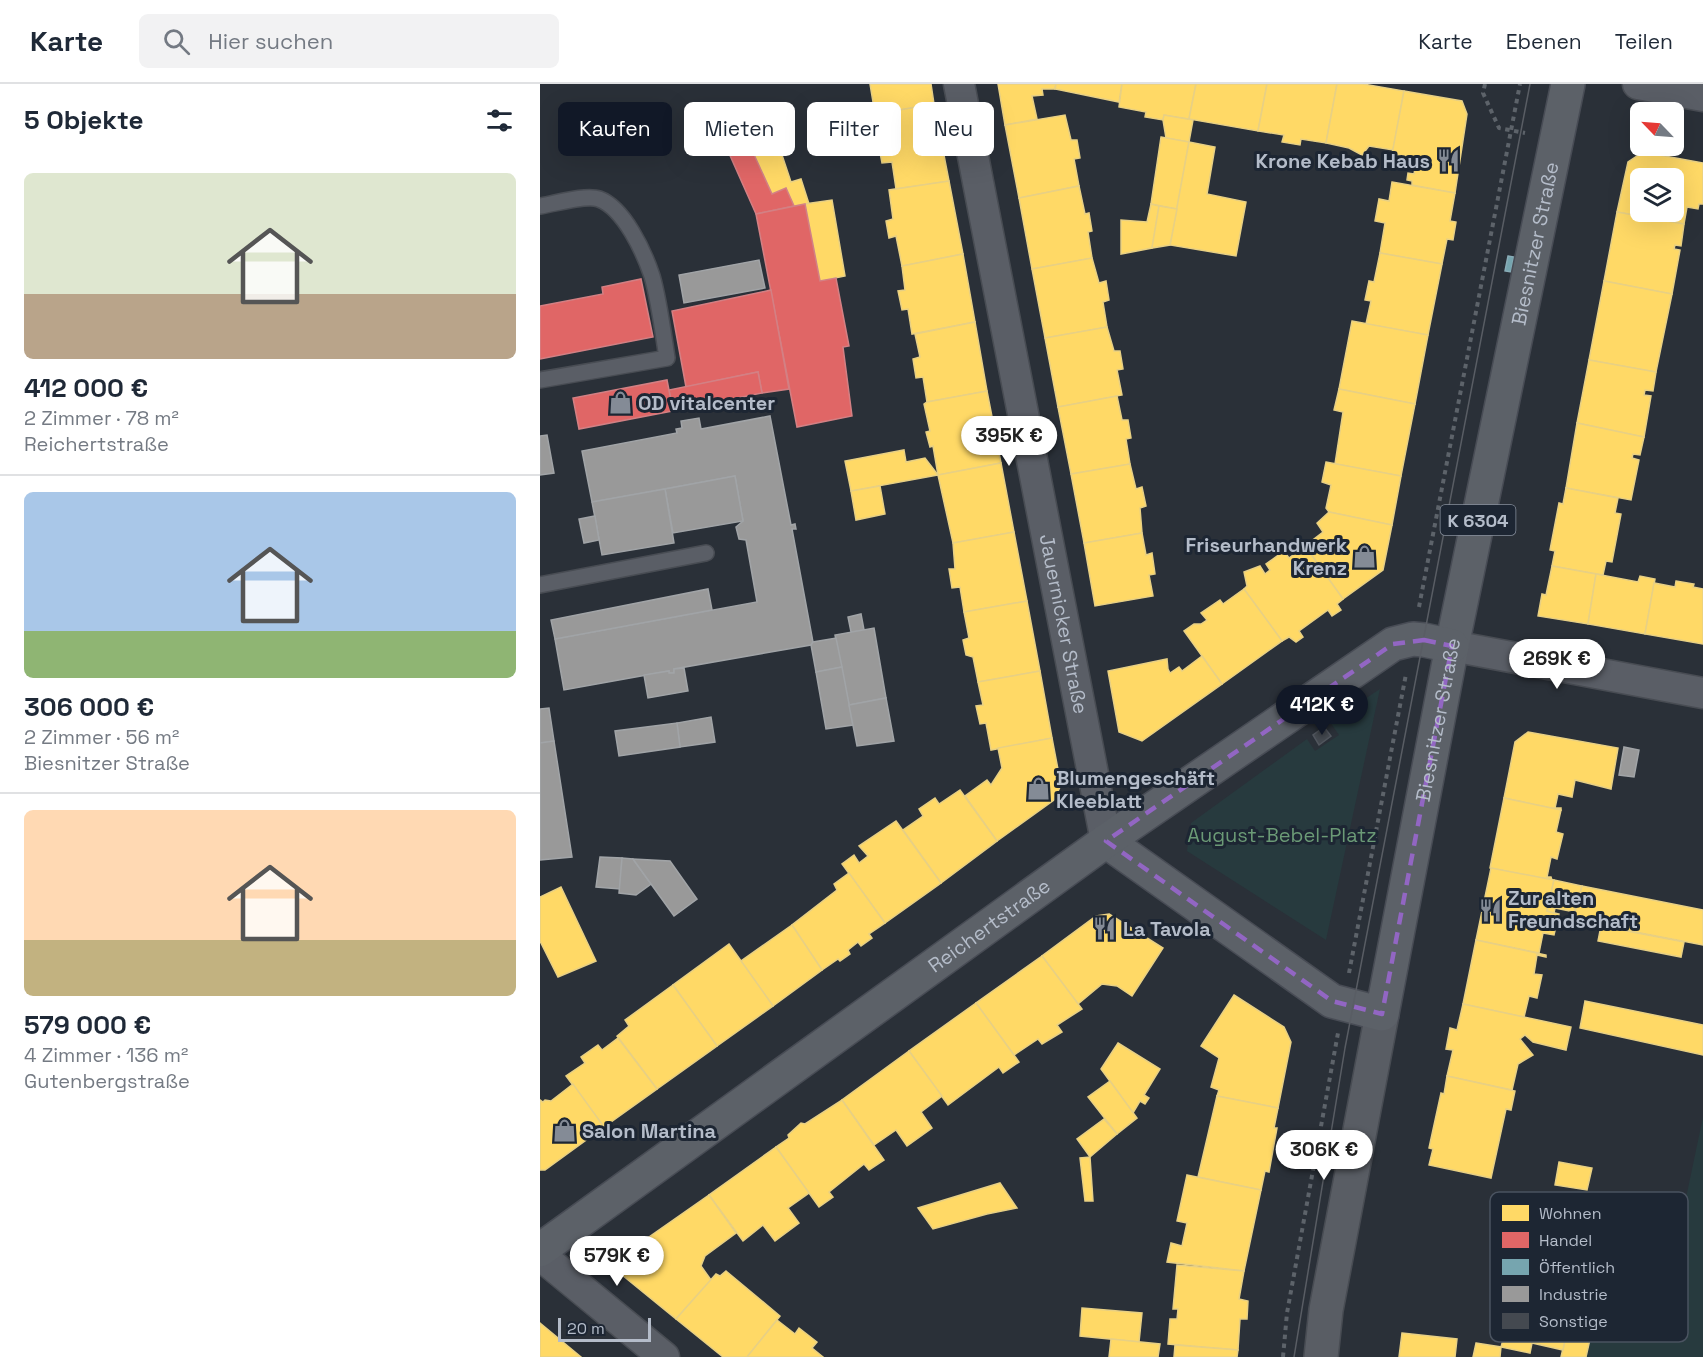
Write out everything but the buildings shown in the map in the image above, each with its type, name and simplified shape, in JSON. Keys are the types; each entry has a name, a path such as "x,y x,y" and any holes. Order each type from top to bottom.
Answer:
{"main road":[{"name":"Biesnitzer Straße","path":"1321,1357 1326,1310 1452,646 1568,84"},
{"name":"Reichertstraße","path":"540,1250 1106,841 1393,644 1413,639 1452,646"},
{"path":"1106,841 1332,1001 1382,1014"}],"street":[{"name":"Jauernicker Straße","path":"959,84 1106,841"},
{"path":"1638,84 1703,96"},
{"path":"1452,646 1703,693"},
{"path":"540,1255 664,1357"}],"lane":[{"path":"540,206 597,198 616,208 633,233 652,276 667,358 540,380"},
{"path":"540,585 706,553"}],"path":[{"path":"1485,84 1483,93 1499,128 1529,134"},
{"path":"1283,1357 1287,1313 1343,1005 1520,84"}],"highlighted area":[{"path":"1424,640 1452,646 1382,1014 1332,1001 1106,841 1393,644"}],"green space":[{"name":"August-Bebel-Platz","path":"1380,689 1326,940 1187,851 1191,823 1307,739 1315,751 1339,735 1330,722"},
{"path":"1703,1117 1703,1357 1586,1357 1589,1342 1688,1342 1687,1192"}],"tram line":[{"path":"1294,1357 1345,1048 1530,84"}],"place":[{"name":"Krone Kebab Haus","path":"1448,161"},
{"name":"OD vitalcenter","path":"620,403"},
{"name":"Friseurhandwerk Krenz","path":"1365,557"},
{"name":"Blumengeschäft Kleeblatt","path":"1038,789"},
{"name":"Zur alten Freundschaft","path":"1490,910"},
{"name":"La Tavola","path":"1105,929"},
{"name":"Salon Martina","path":"564,1131"}]}
